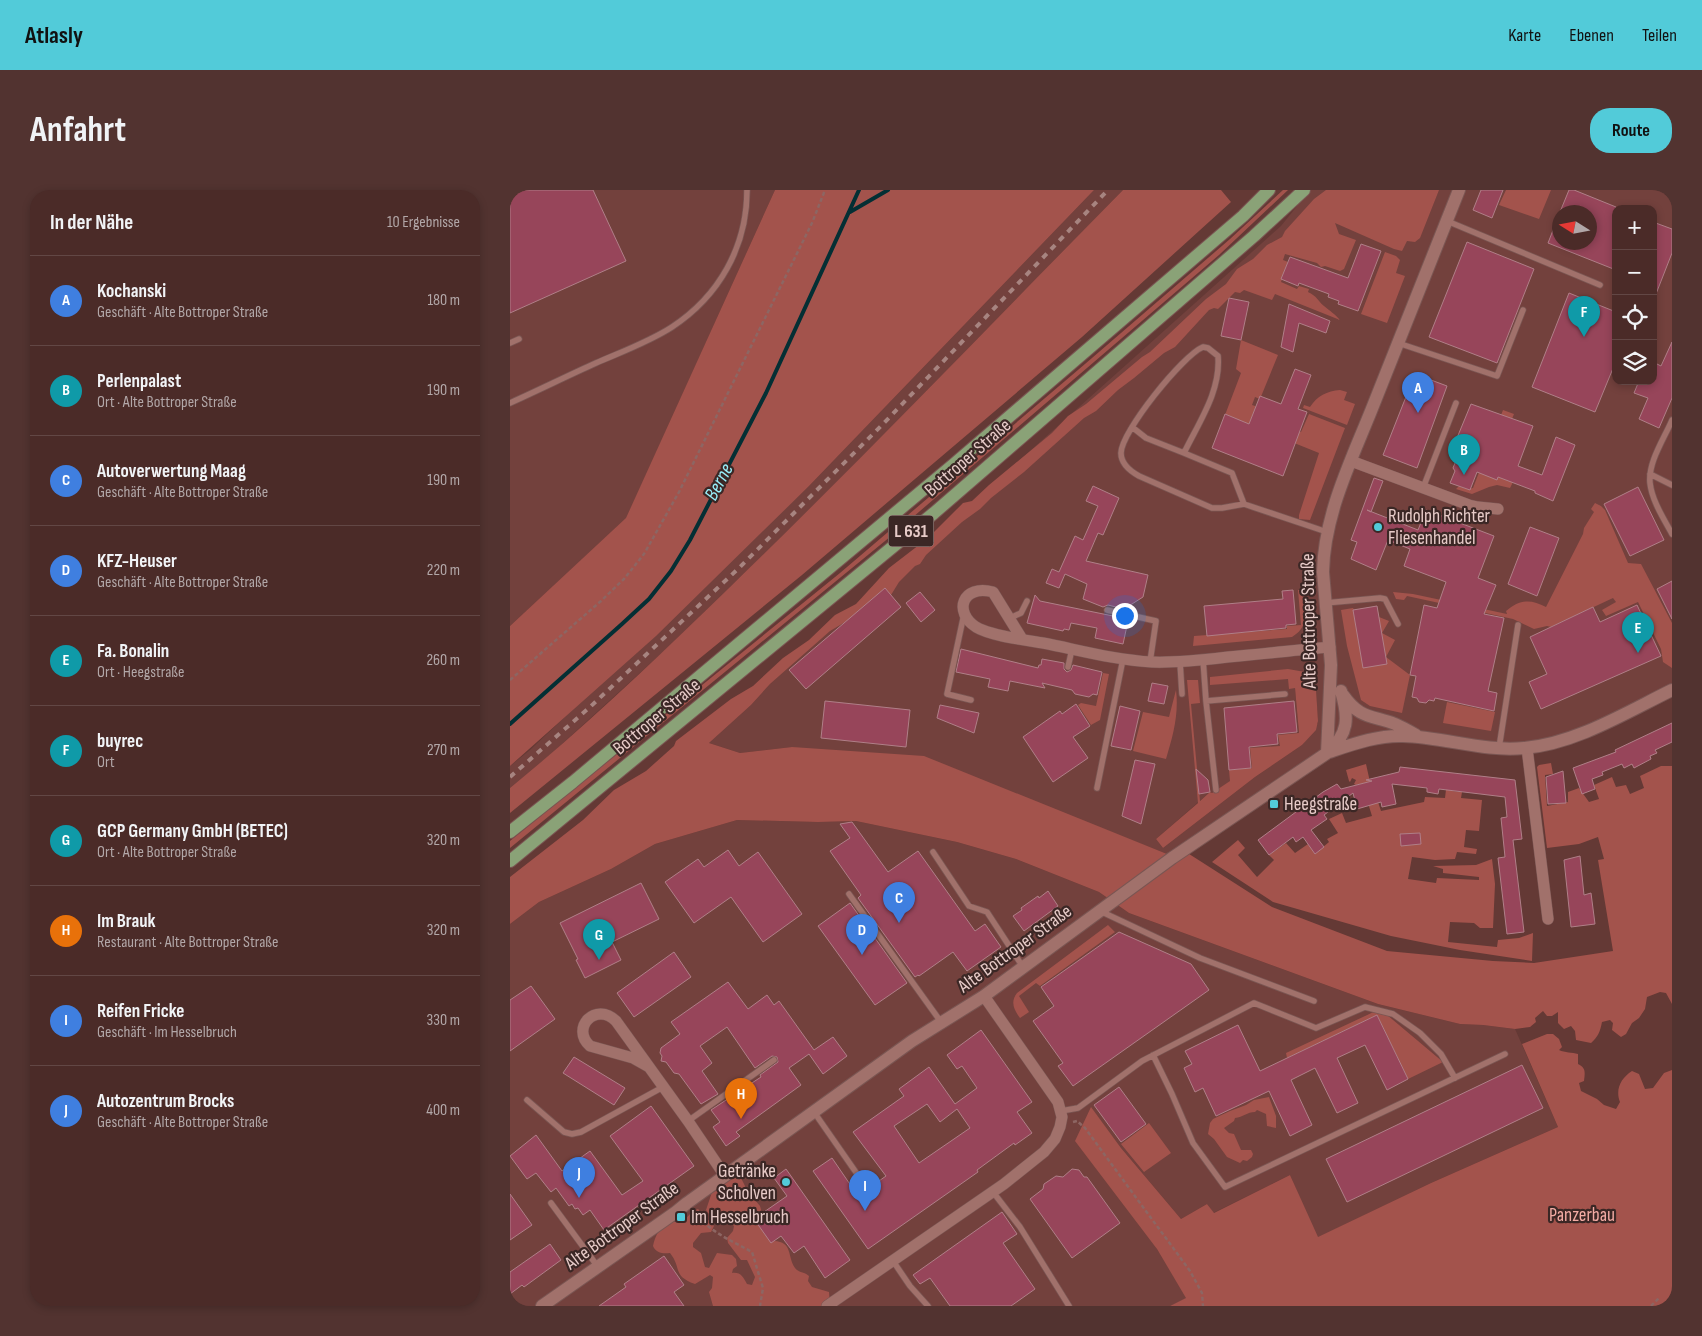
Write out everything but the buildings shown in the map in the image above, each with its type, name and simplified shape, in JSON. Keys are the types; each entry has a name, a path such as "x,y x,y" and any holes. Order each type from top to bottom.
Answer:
{"main road":[{"name":"Bottroper Straße","path":"510,832 954,464 1243,216 1269,190"},
{"name":"Bottroper Straße","path":"510,861 934,512 1254,236 1304,190"}],"street":[{"name":"Alte Bottroper Straße","path":"1327,753 1332,665 1325,603 1323,557 1327,532 1351,461 1459,190"},
{"path":"1351,461 1478,507 1498,509"},
{"path":"1022,639 993,592 983,590 969,593 963,604 964,612 970,622 985,631 1022,639 1123,659 1150,662 1180,662 1330,647"},
{"path":"1332,665 1341,692 1364,715 1393,724 1420,737"},
{"path":"1327,753 1382,737 1402,736 1499,748 1526,748 1550,744 1578,734 1672,690"},
{"name":"Alte Bottroper Straße","path":"542,1306 941,1022 984,996 1172,858 1327,753 1340,738 1346,724 1346,712 1341,692"},
{"path":"1526,748 1548,919"},
{"path":"827,1306 1023,1169 1051,1145 1058,1134 1061,1117 1058,1102 984,996"},
{"path":"649,1067 633,1058 590,1046 583,1034 587,1020 600,1014 614,1019 664,1087 725,1176"}],"lane":[{"path":"510,403 642,343 672,327 692,311 714,289 730,265 740,243 745,218 747,190"},
{"path":"1446,221 1600,285"},
{"path":"1398,343 1497,376 1524,310"},
{"path":"510,343 519,339"},
{"path":"1184,453 1214,393 1219,364 1218,356 1208,348 1199,348 1173,372 1132,427 1122,446 1120,455 1122,461 1132,472 1212,508 1244,504 1327,532"},
{"path":"1423,488 1456,403"},
{"path":"1672,420 1650,474 1650,485 1672,534"},
{"path":"1132,427 1146,438 1232,473 1244,504"},
{"path":"1650,474 1672,484"},
{"path":"1325,603 1385,599 1398,624"},
{"path":"1010,618 1021,613 1028,600"},
{"path":"1107,610 1156,621 1150,662"},
{"path":"964,612 947,694 972,700"},
{"path":"1499,748 1518,625"},
{"path":"1068,667 1072,649"},
{"path":"1097,788 1123,659"},
{"path":"1203,659 1216,790"},
{"path":"1180,662 1182,694"},
{"path":"1206,701 1285,694"},
{"path":"933,852 969,906 987,912 1023,967"},
{"path":"849,894 941,1022"},
{"path":"1100,911 1200,958 1314,1001"},
{"path":"1061,1117 1078,1108 1142,1061 1254,1003 1316,1028 1366,1006 1393,1014 1420,1033 1441,1054 1455,1078"},
{"path":"1153,1055 1193,1142 1225,1187 1505,1054"},
{"path":"688,1121 774,1060"},
{"path":"527,1100 564,1132 572,1134 581,1132 664,1087"},
{"path":"814,1112 862,1181"},
{"path":"992,1192 1020,1228 1069,1306"},
{"path":"551,1203 598,1267"},
{"path":"893,1261 910,1286 928,1306"}],"path":[{"path":"510,680 601,601 644,554 683,484 812,223 825,190"},
{"path":"1061,1117 1077,1122 1085,1128 1190,1271 1202,1294 1204,1306"},
{"path":"687,1203 698,1218 720,1235 752,1252 763,1288 760,1306"},
{"path":"1651,1306 1659,1298"}],"shaded area":[{"path":"510,190 775,190 626,519 510,626"},
{"path":"1094,190 1123,190 822,498 664,651 539,765 510,788 510,766 530,750 809,486"},
{"path":"1310,190 1672,190 1672,690 1538,747 1425,737 1350,745 1172,856 1083,821 792,747 740,753 709,743 751,705 770,684 1281,226","holes":["1289,679 1316,689 1318,723 1302,745 1255,777 1163,848 1156,839 1210,792 1212,793 1252,768 1299,734 1295,688"]},
{"path":"737,820 856,821 957,842 1016,859 1099,892 1129,913 1378,1004 1460,1024 1515,1029 1558,1127 1431,1183 1317,1238 1290,1175 1213,1213 1207,1204 1181,1219 1121,1148 1091,1108 1157,1249 1187,1298 1170,1306 510,1306 510,924 539,902 611,869 655,844"}],"green space":[{"path":"775,190 1094,190 809,486 656,636 510,766 510,626 626,518"},
{"path":"1123,190 1221,190 1231,202 1082,337 802,575 510,813 510,788 594,716 729,588 878,440"},
{"path":"1283,190 1288,190 1219,255 885,541 510,848 510,841 840,573 1230,239"},
{"path":"1326,190 1439,190 1420,238 1415,242 1407,241 1402,251 1335,223 1339,234 1356,240 1344,269 1340,271 1325,266 1321,267 1317,263 1285,254 1283,260 1288,262 1281,282 1297,289 1299,286 1309,289 1308,292 1316,297 1340,320 1275,294 1272,300 1244,290 1240,293 1235,292 1218,309 1209,310 1175,347 1164,353 1118,390 1024,472 962,522 899,582 891,595 830,631 770,684 751,705 709,743 740,753 792,747 924,756 1172,856 1186,852 1272,907 1387,951 1534,963 1613,951 1598,860 1604,859 1598,837 1579,844 1547,848 1537,767 1551,763 1553,774 1545,775 1547,806 1568,802 1568,792 1579,788 1589,802 1599,799 1594,785 1612,777 1616,787 1626,785 1630,794 1644,788 1640,776 1661,766 1672,766 1672,1004 1666,993 1660,992 1647,997 1645,1009 1639,1018 1632,1023 1626,1034 1621,1037 1612,1030 1613,1023 1610,1020 1602,1022 1598,1034 1591,1043 1576,1040 1575,1031 1571,1026 1564,1029 1558,1023 1558,1012 1552,1016 1547,1016 1543,1011 1535,1018 1536,1022 1530,1027 1515,1029 1460,1024 1378,1004 1129,913 1099,892 1016,859 957,842 856,821 737,820 655,844 611,869 539,902 510,924 510,877 583,820 614,790 646,771 674,746 676,741 731,699 753,686 783,658 809,640 835,615 856,604 889,568 928,538 963,503 972,501 1052,433 1068,416 1086,404 1150,352 1206,299 1226,284 1237,269 1253,259 1267,245 1282,237 1285,231 1314,199"},
{"path":"1506,190 1551,190 1539,219 1499,205"},
{"path":"1385,252 1396,256 1400,260 1396,273 1405,276 1387,323 1361,314"},
{"path":"1241,340 1278,355 1260,399 1255,397 1252,405 1258,407 1280,424 1301,432 1309,414 1345,428 1310,520 1299,519 1299,515 1319,453 1225,415 1241,373 1236,369"},
{"path":"1340,390 1347,392 1344,400 1355,404 1347,425 1303,408 1304,405 1310,407 1323,395"},
{"path":"1503,410 1514,414 1489,476 1497,480 1498,477 1513,482 1510,488 1497,485 1472,494 1456,489 1459,486 1467,489 1473,488"},
{"path":"1595,503 1605,510 1628,563 1641,564 1672,623 1672,668 1663,662 1661,649 1638,602 1606,616 1602,610 1616,602 1613,598 1551,627 1534,629 1513,619 1407,596 1404,600 1396,599 1393,592 1413,594 1507,614 1506,611 1521,602 1535,603 1546,607 1583,534 1584,528 1594,512 1591,509"},
{"path":"1298,590 1304,590 1306,616 1302,628 1292,637 1193,646 1194,636 1287,629 1287,626 1301,625"},
{"path":"1377,606 1379,617 1389,621 1382,633 1395,640 1386,657 1410,675 1402,713 1370,706 1361,700 1347,646 1341,610"},
{"path":"1288,669 1305,672 1312,679 1316,689 1318,721 1316,730 1302,745 1255,777 1163,848 1156,839 1198,803 1187,680 1198,680 1200,703 1191,704 1200,801 1210,792 1212,793 1230,781 1229,770 1252,768 1250,748 1280,746 1278,735 1299,733 1295,688 1289,689 1288,679 1210,685 1210,677"},
{"path":"1103,673 1109,674 1100,720 1091,725 1078,705 1081,703 1096,706"},
{"path":"1176,690 1176,716 1166,759 1133,751 1143,712 1169,717"},
{"path":"1447,702 1495,712 1491,731 1443,723"},
{"path":"1366,764 1370,782 1356,785 1354,784 1356,780 1352,778 1350,782 1346,770"},
{"path":"1447,781 1453,782 1452,791 1462,792 1461,798 1482,800 1479,831 1466,830 1464,847 1477,849 1476,854 1457,852 1455,859 1435,860 1412,857 1408,879 1436,883 1437,878 1479,880 1479,877 1443,873 1443,869 1433,866 1476,865 1492,859 1495,884 1493,928 1480,928 1474,923 1450,922 1448,942 1497,947 1498,940 1519,938 1533,933 1532,961 1460,950 1391,936 1273,902 1212,862 1238,840 1245,848 1238,855 1257,877 1274,860 1269,855 1286,843 1295,853 1308,844 1316,853 1329,842 1327,839 1338,833 1329,819 1342,813 1346,823 1372,816 1367,800 1377,799 1381,811 1424,802 1425,797 1445,798"},
{"path":"1108,925 1115,932 1040,986 1036,983 1019,996 1029,1012 1020,1018 1014,1006 1017,993"},
{"path":"1380,1009 1443,1062 1408,1079 1377,1015 1287,1058 1286,1053"},
{"name":"Panzerbau","path":"1547,1034 1553,1034 1559,1039 1562,1047 1559,1050 1578,1054 1578,1064 1584,1069 1585,1073 1584,1081 1579,1083 1581,1091 1604,1105 1616,1109 1620,1102 1618,1093 1620,1084 1632,1071 1639,1074 1645,1089 1653,1088 1664,1073 1672,1070 1672,1306 1170,1306 1186,1298 1157,1249 1075,1141 1091,1107 1121,1148 1181,1219 1207,1204 1214,1213 1290,1175 1318,1237 1431,1183 1558,1127 1522,1044"},
{"path":"1269,1097 1276,1116 1276,1128 1267,1126 1266,1114 1257,1110 1235,1118 1234,1121 1224,1128 1229,1133 1234,1134 1241,1150 1251,1150 1253,1154 1247,1161 1243,1160 1240,1163 1227,1157 1208,1134 1210,1123 1213,1119 1254,1100"},
{"path":"1149,1123 1171,1153 1144,1172 1121,1144"},
{"path":"738,1172 746,1188 744,1195 740,1199 744,1201 749,1198 755,1200 760,1206 774,1241 780,1242 787,1247 795,1268 809,1276 808,1281 812,1287 829,1292 830,1306 713,1306 709,1292 712,1288 713,1277 710,1275 695,1284 688,1281 680,1275 674,1258 670,1253 660,1253 654,1248 655,1238 661,1228 668,1223 682,1222 698,1209 714,1226 711,1232 701,1233 693,1243 693,1247 701,1253 705,1267 709,1268 717,1253 732,1255 736,1259 737,1266 733,1269 732,1273 740,1274 747,1284 752,1285 755,1277 747,1260 741,1260 728,1243 727,1238 733,1231 734,1226 731,1223 711,1217 706,1210 712,1192 719,1190 724,1181"}],"waterway":[{"name":"Berne","path":"510,724 649,599 671,571 690,540 766,393 859,190"},
{"path":"850,212 888,190"}],"railway":[{"path":"510,777 590,707 739,568 883,424 1108,190"}],"place":[{"name":"buyrec","path":"1584,337"},
{"name":"Kochanski","path":"1418,413"},
{"name":"Perlenpalast","path":"1464,475"},
{"name":"Rudolph Richter Fliesenhandel","path":"1378,527"},
{"name":"Fa. Bonalin","path":"1638,653"},
{"name":"Heegstraße","path":"1274,804"},
{"name":"Autoverwertung Maag","path":"899,923"},
{"name":"KFZ-Heuser","path":"862,955"},
{"name":"GCP Germany GmbH (BETEC)","path":"599,960"},
{"name":"Im Brauk","path":"741,1119"},
{"name":"Getränke Scholven","path":"786,1182"},
{"name":"Autozentrum Brocks","path":"579,1198"},
{"name":"Reifen Fricke","path":"865,1211"},
{"name":"Im Hesselbruch","path":"681,1217"}]}
